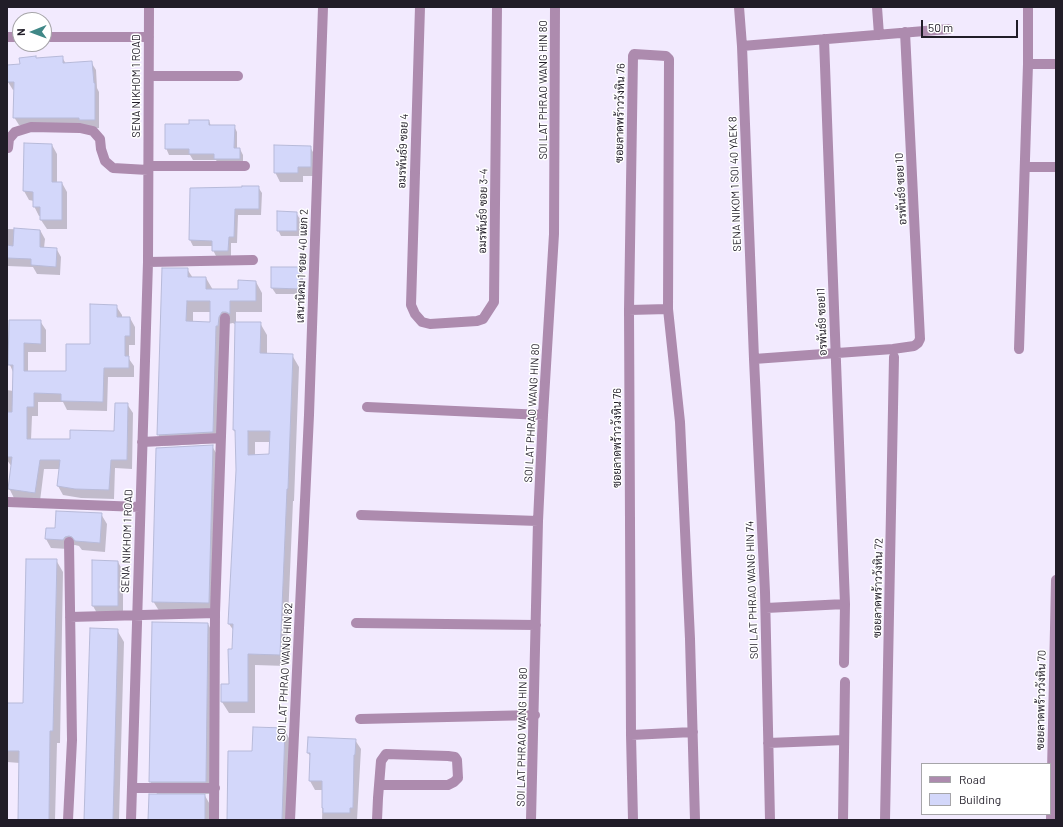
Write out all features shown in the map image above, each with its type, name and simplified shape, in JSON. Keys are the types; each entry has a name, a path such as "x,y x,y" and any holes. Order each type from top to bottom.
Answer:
{"street":[{"name":"SENA NIKHOM 1 ROAD","path":"131,820 148,262 149,7"},
{"name":"เสนานิคม 1 ซอย 40 แยก 2","path":"304,526 310,415 323,7"},
{"name":"อมรพันธ์9 ซอย 4","path":"411,295 420,7"},
{"name":"อมรพันธ์9 ซอย 3-4","path":"411,295 410,305 415,314 422,322 430,324 478,321 483,319 494,302 497,7"},
{"name":"SOI LAT PHRAO WANG HIN 80","path":"532,820 538,521 554,234 555,7"},
{"name":"SENA NIKOM 1 SOI 40 YAEK 8","path":"739,7 742,46 754,359"},
{"path":"877,7 879,35"},
{"path":"1019,349 1028,64 1028,7"},
{"path":"742,46 949,29"},
{"name":"อรพันธ์9 ซอย 10","path":"836,352 893,349 914,346 920,339 905,32"},
{"path":"52,37 148,37"},
{"name":"อรพันธ์9 ซอย11","path":"824,39 845,604 844,663"},
{"name":"ซอยลาดพร้าววังหิน 76","path":"633,820 631,735 629,310 633,55 668,57 668,309"},
{"path":"1028,64 1056,64"},
{"path":"149,76 238,76"},
{"path":"8,148 9,139 15,132 31,126 80,128 93,131 100,139 101,150 105,161 112,168 245,166"},
{"path":"1025,167 1056,166"},
{"path":"148,262 253,260"},
{"path":"629,310 668,309 680,422 690,631 695,820"},
{"path":"214,820 215,613 225,318"},
{"path":"754,359 836,352"},
{"name":"ซอยลาดพร้าววังหิน 72","path":"885,820 894,357"},
{"name":"SOI LAT PHRAO WANG HIN 74","path":"754,359 766,608 770,820"},
{"path":"367,407 543,416"},
{"path":"142,442 221,438"},
{"path":"8,502 140,507"},
{"path":"361,515 538,521"},
{"name":"SOI LAT PHRAO WANG HIN 82","path":"290,820 304,526"},
{"path":"68,820 72,740 69,542"},
{"name":"ซอยลาดพร้าววังหิน 70","path":"1051,820 1056,580"},
{"path":"766,608 845,604"},
{"path":"70,617 215,613"},
{"path":"356,622 536,625"},
{"path":"843,820 845,682"},
{"path":"360,719 535,715"},
{"path":"631,735 693,732"},
{"path":"768,744 844,740"},
{"path":"377,820 379,785 381,761 386,754 455,757 458,778 448,785 379,785"},
{"path":"132,788 215,788"}],"building":[{"path":"36,56 36,58 63,56 63,63 92,61 95,83 95,120 79,120 79,118 13,118 14,82 7,82 7,65 20,64 19,58"},
{"path":"189,120 209,120 209,125 235,125 234,148 240,148 240,159 214,159 214,154 189,154 189,149 165,149 165,124 189,124"},
{"path":"24,143 52,144 52,182 62,182 62,220 40,220 40,207 33,207 33,192 23,191"},
{"path":"274,145 311,146 311,167 298,167 298,173 274,173"},
{"path":"259,186 259,209 235,209 234,237 229,237 228,251 212,251 212,241 189,240 190,188"},
{"path":"277,211 297,212 297,231 277,231"},
{"path":"14,228 40,230 40,247 57,248 56,267 31,265 31,259 7,258 7,245 13,246"},
{"path":"271,267 300,267 300,289 271,288"},
{"path":"162,268 188,268 188,277 206,277 206,289 238,289 238,280 256,281 256,301 230,301 230,314 222,312 219,317 218,326 216,326 213,432 157,435","holes":["187,301 210,301 210,322 186,321"]},
{"path":"90,304 117,305 117,317 130,317 130,336 125,336 125,356 129,356 129,368 104,368 103,402 61,401 61,394 34,393 34,407 27,407 27,439 70,439 70,430 114,431 115,403 128,403 127,460 111,460 109,490 75,489 57,486 60,460 40,460 35,493 8,489 12,457 7,457 7,412 12,412 13,365 8,365 9,320 41,320 41,344 24,343 24,371 66,371 66,344 90,344"},
{"path":"235,322 261,322 260,353 293,354 280,655 248,654 248,702 221,702 221,684 229,684 228,649 232,649 233,624 228,624 236,470 235,430 233,430","holes":["248,431 270,431 269,454 248,455"]},
{"path":"213,445 209,603 152,602 156,448"},
{"path":"56,511 102,513 100,543 75,541 69,536 65,537 63,540 45,539 46,528 55,528"},
{"path":"26,559 57,559 53,731 50,731 49,820 18,820 19,751 7,751 7,703 23,703"},
{"path":"92,560 118,561 118,606 92,606"},
{"path":"152,622 208,623 206,782 149,782"},
{"path":"90,628 118,629 113,820 84,820"},
{"path":"253,727 285,728 282,820 227,820 228,751 252,751"},
{"path":"308,737 356,739 354,755 353,808 350,808 350,813 323,813 322,781 309,781 310,753 307,753"},
{"path":"149,794 205,794 205,820 148,820"}]}
